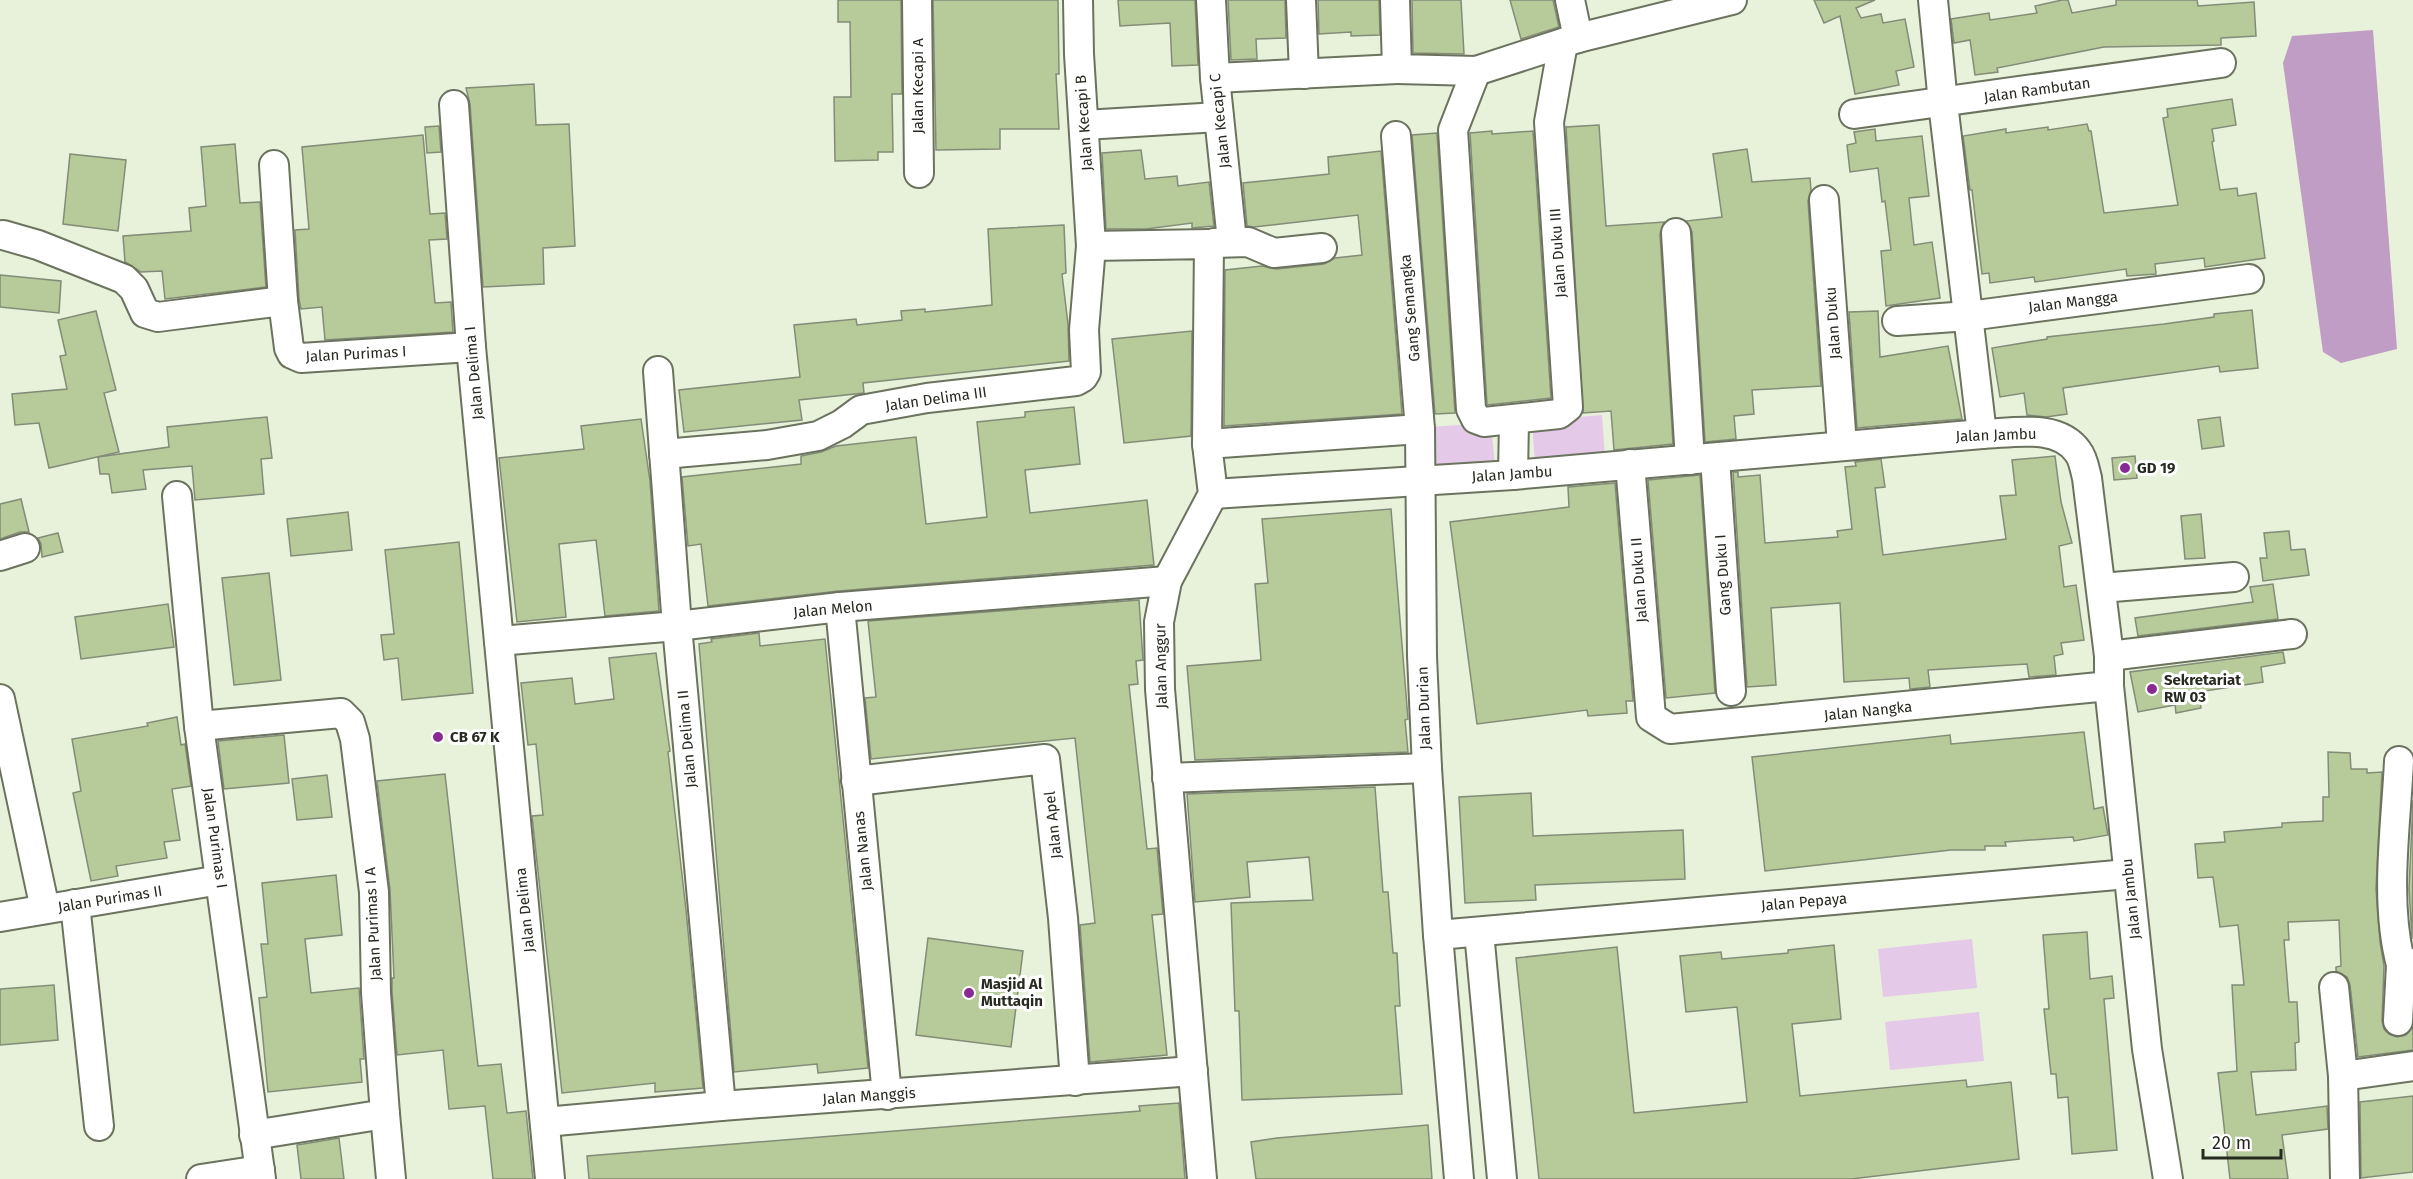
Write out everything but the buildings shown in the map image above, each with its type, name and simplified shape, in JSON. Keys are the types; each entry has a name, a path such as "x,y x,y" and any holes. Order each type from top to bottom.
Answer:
{"street":[{"name":"Jalan Kecapi A","path":"917,0 919,172"},
{"name":"Jalan Kecapi B","path":"1078,0 1091,246"},
{"name":"Jalan Kecapi C","path":"1211,0 1219,117 1220,243"},
{"path":"1301,0 1304,74"},
{"path":"1395,0 1397,69"},
{"path":"1569,0 1570,41"},
{"path":"1215,78 1397,69 1476,71 1674,6 1732,0"},
{"path":"1933,0 1982,434"},
{"name":"Jalan Duku III","path":"1476,71 1453,130 1471,409 1476,419 1484,422 1559,414 1568,407 1549,123 1570,41"},
{"name":"Jalan Rambutan","path":"1854,114 2221,63"},
{"name":"Jalan Delima I","path":"454,105 471,347 499,641"},
{"path":"1084,125 1219,117"},
{"name":"Gang Semangka","path":"1395,136 1420,429 1420,480"},
{"name":"Jalan Purimas I","path":"274,165 283,301 289,348 292,354 301,358 471,347"},
{"name":"Jalan Duku","path":"1824,200 1842,445"},
{"path":"1676,233 1702,459"},
{"path":"3,235 38,245 124,279 134,289 145,313 159,317 283,301"},
{"path":"1091,246 1248,242 1274,253 1322,248"},
{"path":"1213,494 1207,444 1220,243"},
{"name":"Jalan Delima III","path":"664,454 767,445 818,436 842,424 861,410 927,398 1076,381 1083,378 1086,372 1084,330 1091,246"},
{"name":"Jalan Mangga","path":"1897,321 1969,316 2249,279"},
{"name":"Jalan Delima II","path":"658,371 676,626 721,1106"},
{"path":"1513,475 1514,420"},
{"path":"1207,444 1420,429"},
{"name":"Jalan Jambu","path":"1213,494 1513,475 1982,434 2031,432 2064,437 2079,453 2087,478 2109,656 2109,686 2147,1049 2168,1179"},
{"name":"Gang Duku I","path":"1702,459 1731,691"},
{"name":"Jalan Duku II","path":"1630,464 1648,696"},
{"name":"Jalan Durian","path":"1420,480 1422,656 1427,768 1438,935 1459,1179"},
{"name":"Jalan Anggur","path":"1202,1179 1160,689 1159,622 1167,581 1213,494"},
{"name":"Jalan Purimas I","path":"177,496 200,726 260,1174"},
{"path":"2101,588 2234,578"},
{"name":"Jalan Melon","path":"499,641 676,626 840,607 1167,581"},
{"name":"Jalan Nanas","path":"840,607 886,1095"},
{"path":"2109,656 2292,634"},
{"name":"Jalan Delima","path":"499,641 550,1179"},
{"name":"Jalan Nangka","path":"1648,696 1651,717 1670,729 1684,729 2109,686"},
{"path":"0,699 45,909"},
{"name":"Jalan Purimas I A","path":"200,726 340,713 350,722 374,892 376,993 391,1179"},
{"name":"Jalan Apel","path":"856,781 1045,759 1063,918 1075,1081"},
{"path":"2397,1021 2407,964 2394,938 2393,866 2399,761"},
{"path":"1167,778 1427,768"},
{"name":"Jalan Pepaya","path":"1479,932 2128,874"},
{"name":"Jalan Purimas II","path":"0,917 220,880"},
{"path":"75,904 99,1126"},
{"path":"1438,935 1479,932 1502,1179"},
{"path":"2334,987 2343,1076 2345,1179"},
{"path":"2343,1076 2413,1066"},
{"name":"Jalan Manggis","path":"545,1122 721,1106 1194,1071"},
{"path":"254,1135 385,1114"},
{"path":"201,1179 260,1174"}],"shaded area":[{"path":"2373,30 2397,349 2341,363 2323,352 2283,63 2292,36"},
{"path":"1602,415 1605,459 1535,464 1532,421"},
{"path":"1491,423 1495,466 1433,471 1430,427"},
{"path":"1972,939 1977,988 1883,997 1878,949"},
{"path":"1979,1012 1984,1061 1890,1070 1885,1022"}],"place":[{"name":"GD 19","path":"2125,468"},
{"name":"Sekretariat RW 03","path":"2152,689"},
{"name":"CB 67 K","path":"438,737"},
{"name":"Masjid Al Muttaqin","path":"969,993"}]}
